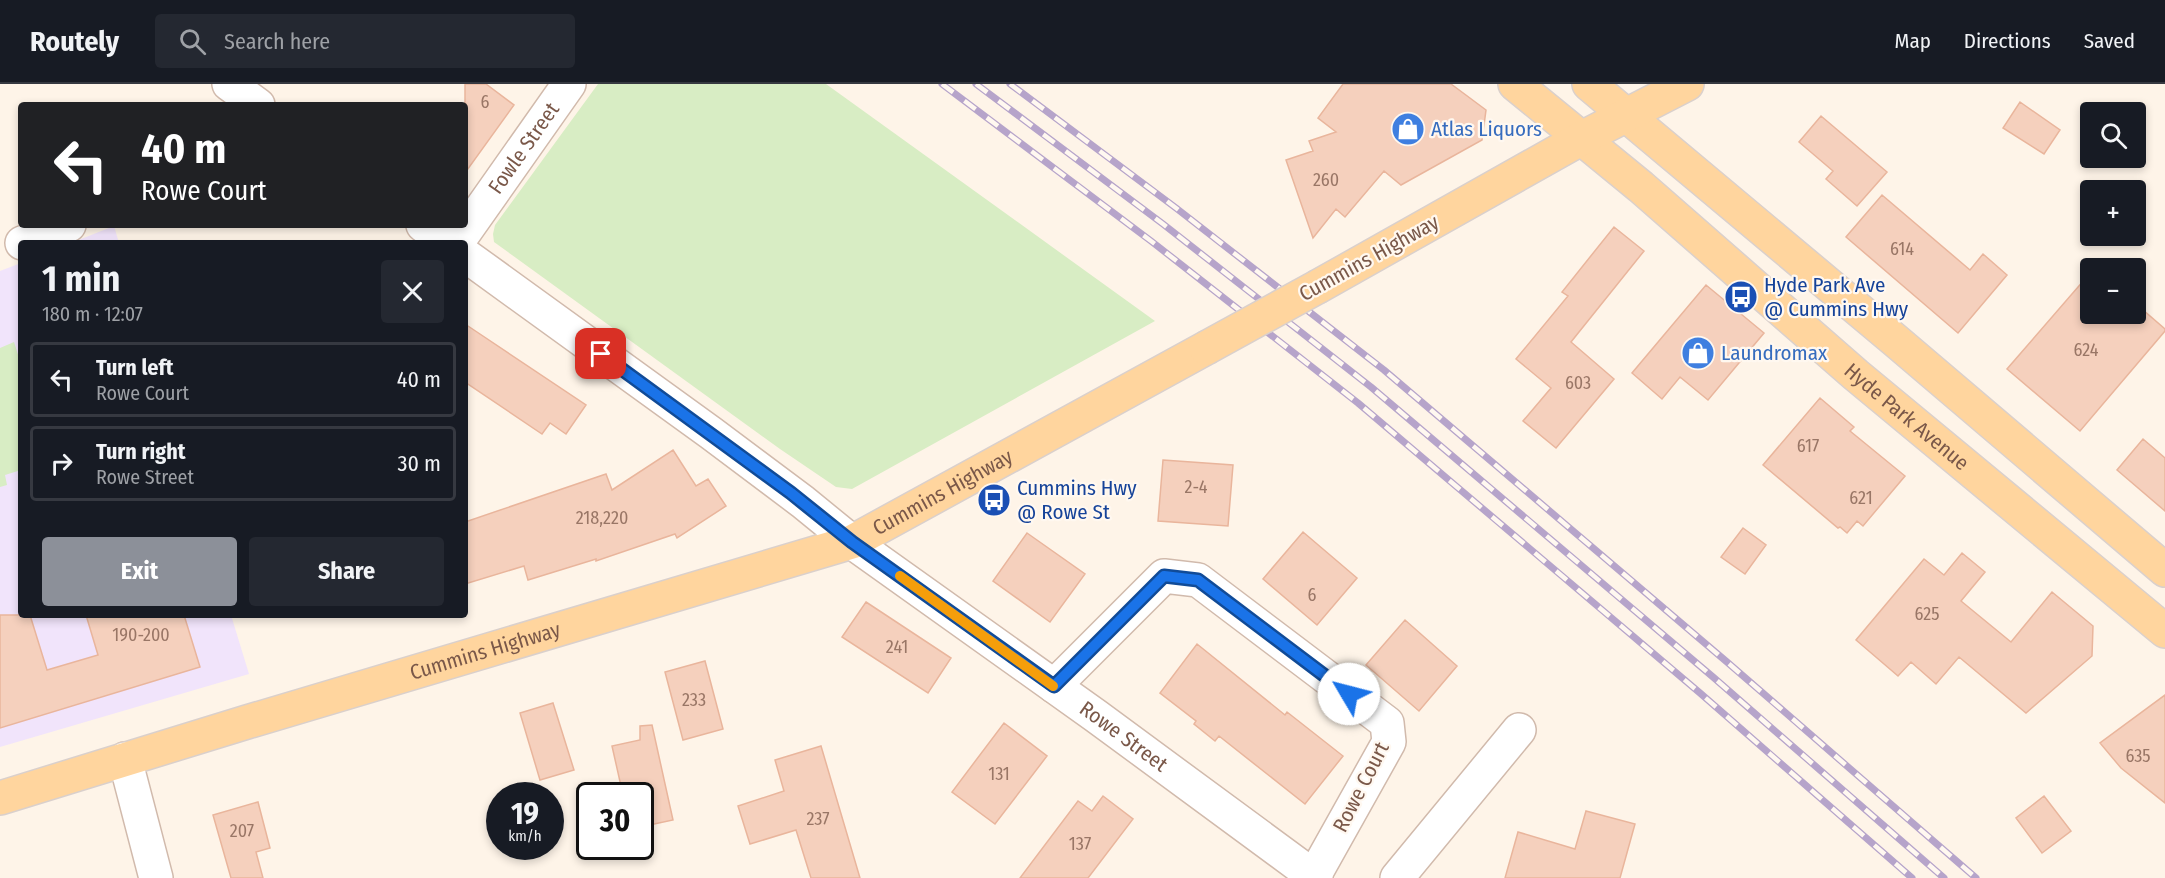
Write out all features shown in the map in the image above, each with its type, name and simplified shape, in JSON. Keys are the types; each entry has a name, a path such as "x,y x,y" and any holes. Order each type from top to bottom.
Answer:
{"main road":[{"name":"Hyde Park Avenue","path":"1515,84 1695,232 1856,375 2165,631"},
{"path":"1589,84 2165,570"},
{"name":"Cummins Highway","path":"0,798 852,542 1319,286 1582,138 1687,84"}],"street":[{"path":"229,84 254,102"},
{"name":"Fowle Street","path":"468,227 569,84"},
{"path":"29,240 61,228"},
{"path":"427,228 444,240"},
{"path":"0,251 18,244"},
{"name":"Rowe Street","path":"468,257 803,502 852,542 1315,877"},
{"name":"Rowe Court","path":"1054,686 1164,576 1198,580 1387,723 1389,742 1315,877"},
{"path":"1397,878 1519,730"},
{"path":"125,759 156,878"}],"shaded area":[{"path":"115,228 118,240 79,240"},
{"path":"18,264 18,618 232,618 249,674 0,747 0,271"}],"green space":[{"path":"598,84 826,84 1155,321 852,489 836,487 494,242 495,225"},
{"path":"14,342 18,355 18,471 5,475 7,485 0,487 0,348"}],"building":[{"path":"465,84 486,84 514,105 468,169 468,102 465,102"},
{"name":"Atlas Liquors","path":"1343,84 1451,84 1486,110 1482,140 1401,185 1384,171 1345,217 1336,209 1313,238 1286,160 1313,151 1309,141 1336,132 1318,118"},
{"path":"2020,102 2060,130 2044,154 2003,128"},
{"path":"1821,116 1887,172 1857,206 1826,179 1833,171 1799,142"},
{"path":"1882,195 1970,270 1983,254 2007,275 1958,333 1846,237"},
{"path":"1614,227 1644,251 1571,342 1614,379 1556,448 1523,421 1551,388 1516,359 1568,296 1562,292"},
{"name":"Laundromax","path":"1706,285 1764,333 1708,400 1680,377 1662,399 1632,373"},
{"path":"2080,285 2080,324 2146,324 2146,313 2165,329 2080,431 2007,369"},
{"path":"468,326 586,405 566,434 550,423 542,434 468,384"},
{"path":"1820,398 1854,427 1850,431 1905,476 1863,526 1857,521 1847,533 1763,465"},
{"path":"2143,439 2165,458 2165,511 2117,470"},
{"path":"673,450 696,486 708,479 726,506 677,538 675,534 596,561 596,559 528,580 524,566 468,583 468,521 606,474 612,490"},
{"path":"1163,460 1233,465 1228,526 1158,521"},
{"path":"1743,528 1766,545 1745,574 1721,557"},
{"path":"1303,532 1357,578 1317,625 1263,579"},
{"path":"1027,533 1085,574 1050,622 993,581"},
{"path":"1962,553 1985,572 1961,601 2011,642 2052,592 2093,626 2092,656 2026,713 1959,657 1936,684 1911,662 1898,676 1856,640 1924,559 1944,575"},
{"path":"866,602 951,658 928,693 842,637"},
{"path":"0,615 31,618 47,670 98,655 87,618 185,618 200,667 0,728"},
{"path":"1405,620 1457,666 1419,711 1366,665"},
{"path":"1197,644 1285,715 1287,712 1343,756 1305,804 1219,736 1215,741 1194,724 1196,721 1160,693"},
{"path":"705,661 723,729 683,740 665,672"},
{"path":"2165,695 2165,803 2121,768 2100,743"},
{"path":"553,703 574,770 540,780 520,713"},
{"path":"1004,723 1047,756 995,824 952,792"},
{"path":"652,725 673,820 654,824 654,782 620,782 612,746 640,740 640,726"},
{"path":"821,746 860,878 811,878 796,830 750,844 738,806 784,791 775,760"},
{"path":"1103,796 1133,819 1088,878 1020,878 1078,801 1092,811"},
{"path":"2044,796 2071,831 2042,853 2016,818"},
{"path":"258,802 270,848 256,852 263,878 231,878 213,815"},
{"path":"1586,811 1635,824 1620,878 1505,878 1518,832 1575,849"}],"railway":[{"path":"942,84 1151,241 1358,403 1700,693 1912,878"},
{"path":"976,84 1163,224 1371,387 1713,677 1944,878"},
{"path":"1010,84 1176,208 1384,370 1976,878"}],"slow traffic":[{"path":"900,576 1053,686"}],"place":[{"name":"Atlas Liquors","path":"1408,129"},
{"name":"Hyde Park Ave @ Cummins Hwy","path":"1741,297"},
{"name":"Laundromax","path":"1698,353"},
{"name":"Cummins Hwy @ Rowe St","path":"994,500"}],"route":[{"path":"601,354 791,493 852,542 1054,686 1164,576 1198,580 1349,694"}]}
